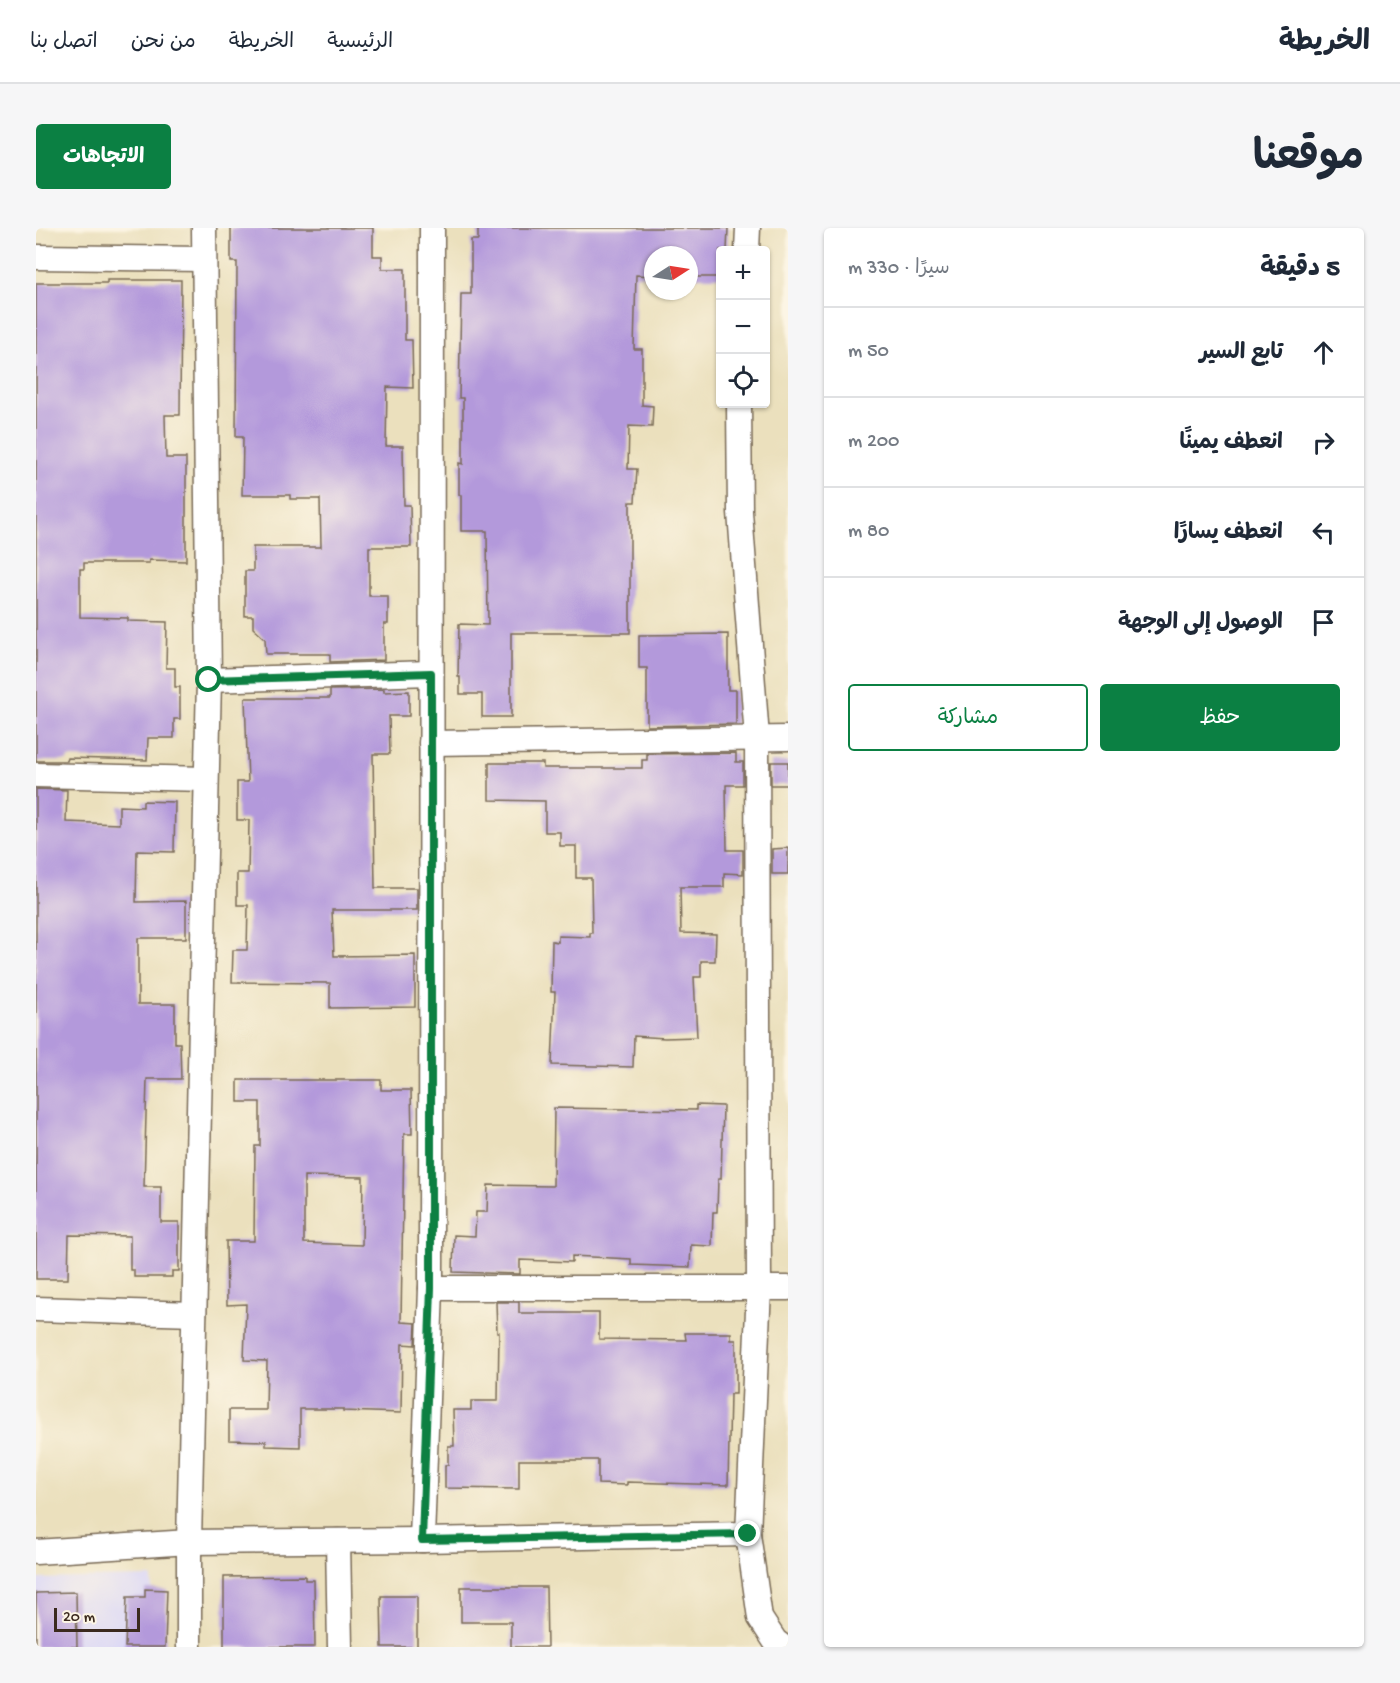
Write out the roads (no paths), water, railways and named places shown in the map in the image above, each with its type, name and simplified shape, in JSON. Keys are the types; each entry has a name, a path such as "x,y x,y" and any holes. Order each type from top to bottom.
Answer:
{"street":[{"path":"189,1647 189,1542 209,680 204,228"},
{"path":"422,1540 431,1288 432,228"},
{"path":"747,246 748,228"},
{"path":"36,257 203,258"},
{"path":"739,408 740,512 757,738 759,1288 748,1534 760,1618 775,1641 783,1647"},
{"path":"209,680 431,673"},
{"path":"430,743 788,738"},
{"path":"36,775 206,779"},
{"path":"431,1288 788,1288"},
{"path":"36,1309 194,1314"},
{"path":"36,1552 189,1542 748,1534"},
{"path":"338,1541 340,1647"}]}
